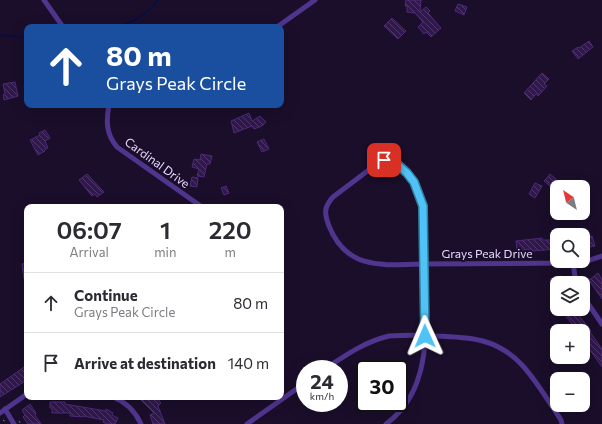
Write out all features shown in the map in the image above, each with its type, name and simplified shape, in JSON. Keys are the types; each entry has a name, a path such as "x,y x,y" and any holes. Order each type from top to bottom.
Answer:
{"street":[{"path":"44,0 61,24"},
{"path":"280,24 315,0"},
{"name":"Cardinal Drive","path":"108,108 107,116 108,130 117,147 198,204"},
{"path":"384,160 395,162 414,182 423,206 424,264 370,264 349,254 332,232 326,212 328,204 333,197 378,162 384,160"},
{"name":"Grays Peak Drive","path":"590,260 602,256"},
{"name":"Grays Peak Drive","path":"386,424 398,414 411,396 416,387 422,366 425,336 424,264 550,263"},
{"path":"590,306 602,324"},
{"path":"339,360 356,348 377,339 389,336 460,336 488,342 506,351 523,366 561,420 562,424"},
{"path":"284,398 296,389"},
{"path":"16,422 2,411 24,396"},
{"path":"118,400 130,407 141,424"},
{"path":"247,424 281,400"}],"path":[{"path":"2,420 6,421 8,424"},
{"path":"16,422 21,424"}],"building":[{"path":"406,0 421,0 420,12 426,7 430,11 428,13 441,28 431,37 426,32 424,34 418,27 423,22 415,13 407,12 407,6 405,6"},
{"path":"458,4 467,7 464,15 455,11"},
{"path":"392,18 406,31 398,39 384,26"},
{"path":"589,41 593,47 578,59 572,51"},
{"path":"542,73 549,79 544,84 547,86 538,96 536,94 531,100 524,93"},
{"path":"15,82 18,96 4,100 3,95 5,94 3,84"},
{"path":"249,113 252,121 260,116 266,122 262,126 254,129 252,126 234,133 231,121"},
{"path":"45,130 50,138 45,141 48,148 38,155 30,140 40,135 39,133"},
{"path":"264,139 269,149 262,152 257,142"},
{"path":"201,154 212,156 210,164 207,164 204,177 197,176 199,169 192,167 194,159 200,160"},
{"path":"87,174 104,192 97,197 95,194 92,196 79,180"},
{"path":"550,174 556,179 550,180 550,186 544,181"},
{"path":"192,177 198,178 197,187 190,186"},
{"path":"535,183 542,186 535,198 529,194"},
{"path":"226,186 229,193 224,195 221,188"},
{"path":"590,236 592,236 595,246 590,247"},
{"path":"542,238 542,240 550,240 550,250 532,251 532,249 517,251 516,241"},
{"path":"22,264 24,264 24,279"},
{"path":"598,273 602,280 602,299 590,281 590,279"},
{"path":"566,316 579,316 586,324 572,324"},
{"path":"590,332 602,349 602,367 590,350"},
{"path":"24,367 24,382 0,397 0,384"},
{"path":"141,400 158,400 161,403 158,406 165,424 153,424 150,415 154,413"},
{"path":"50,402 65,402 65,404 106,411 106,409 118,418 115,424 107,424 103,422 104,420 83,416 70,416 70,413 52,413"},
{"path":"30,404 41,424 28,424 23,417 25,415 22,410"}],"waterway":[{"path":"124,24 139,18 158,0"},
{"path":"0,35 24,38"}],"route":[{"path":"384,160 395,162 407,173 414,182 423,206 425,336"}]}
